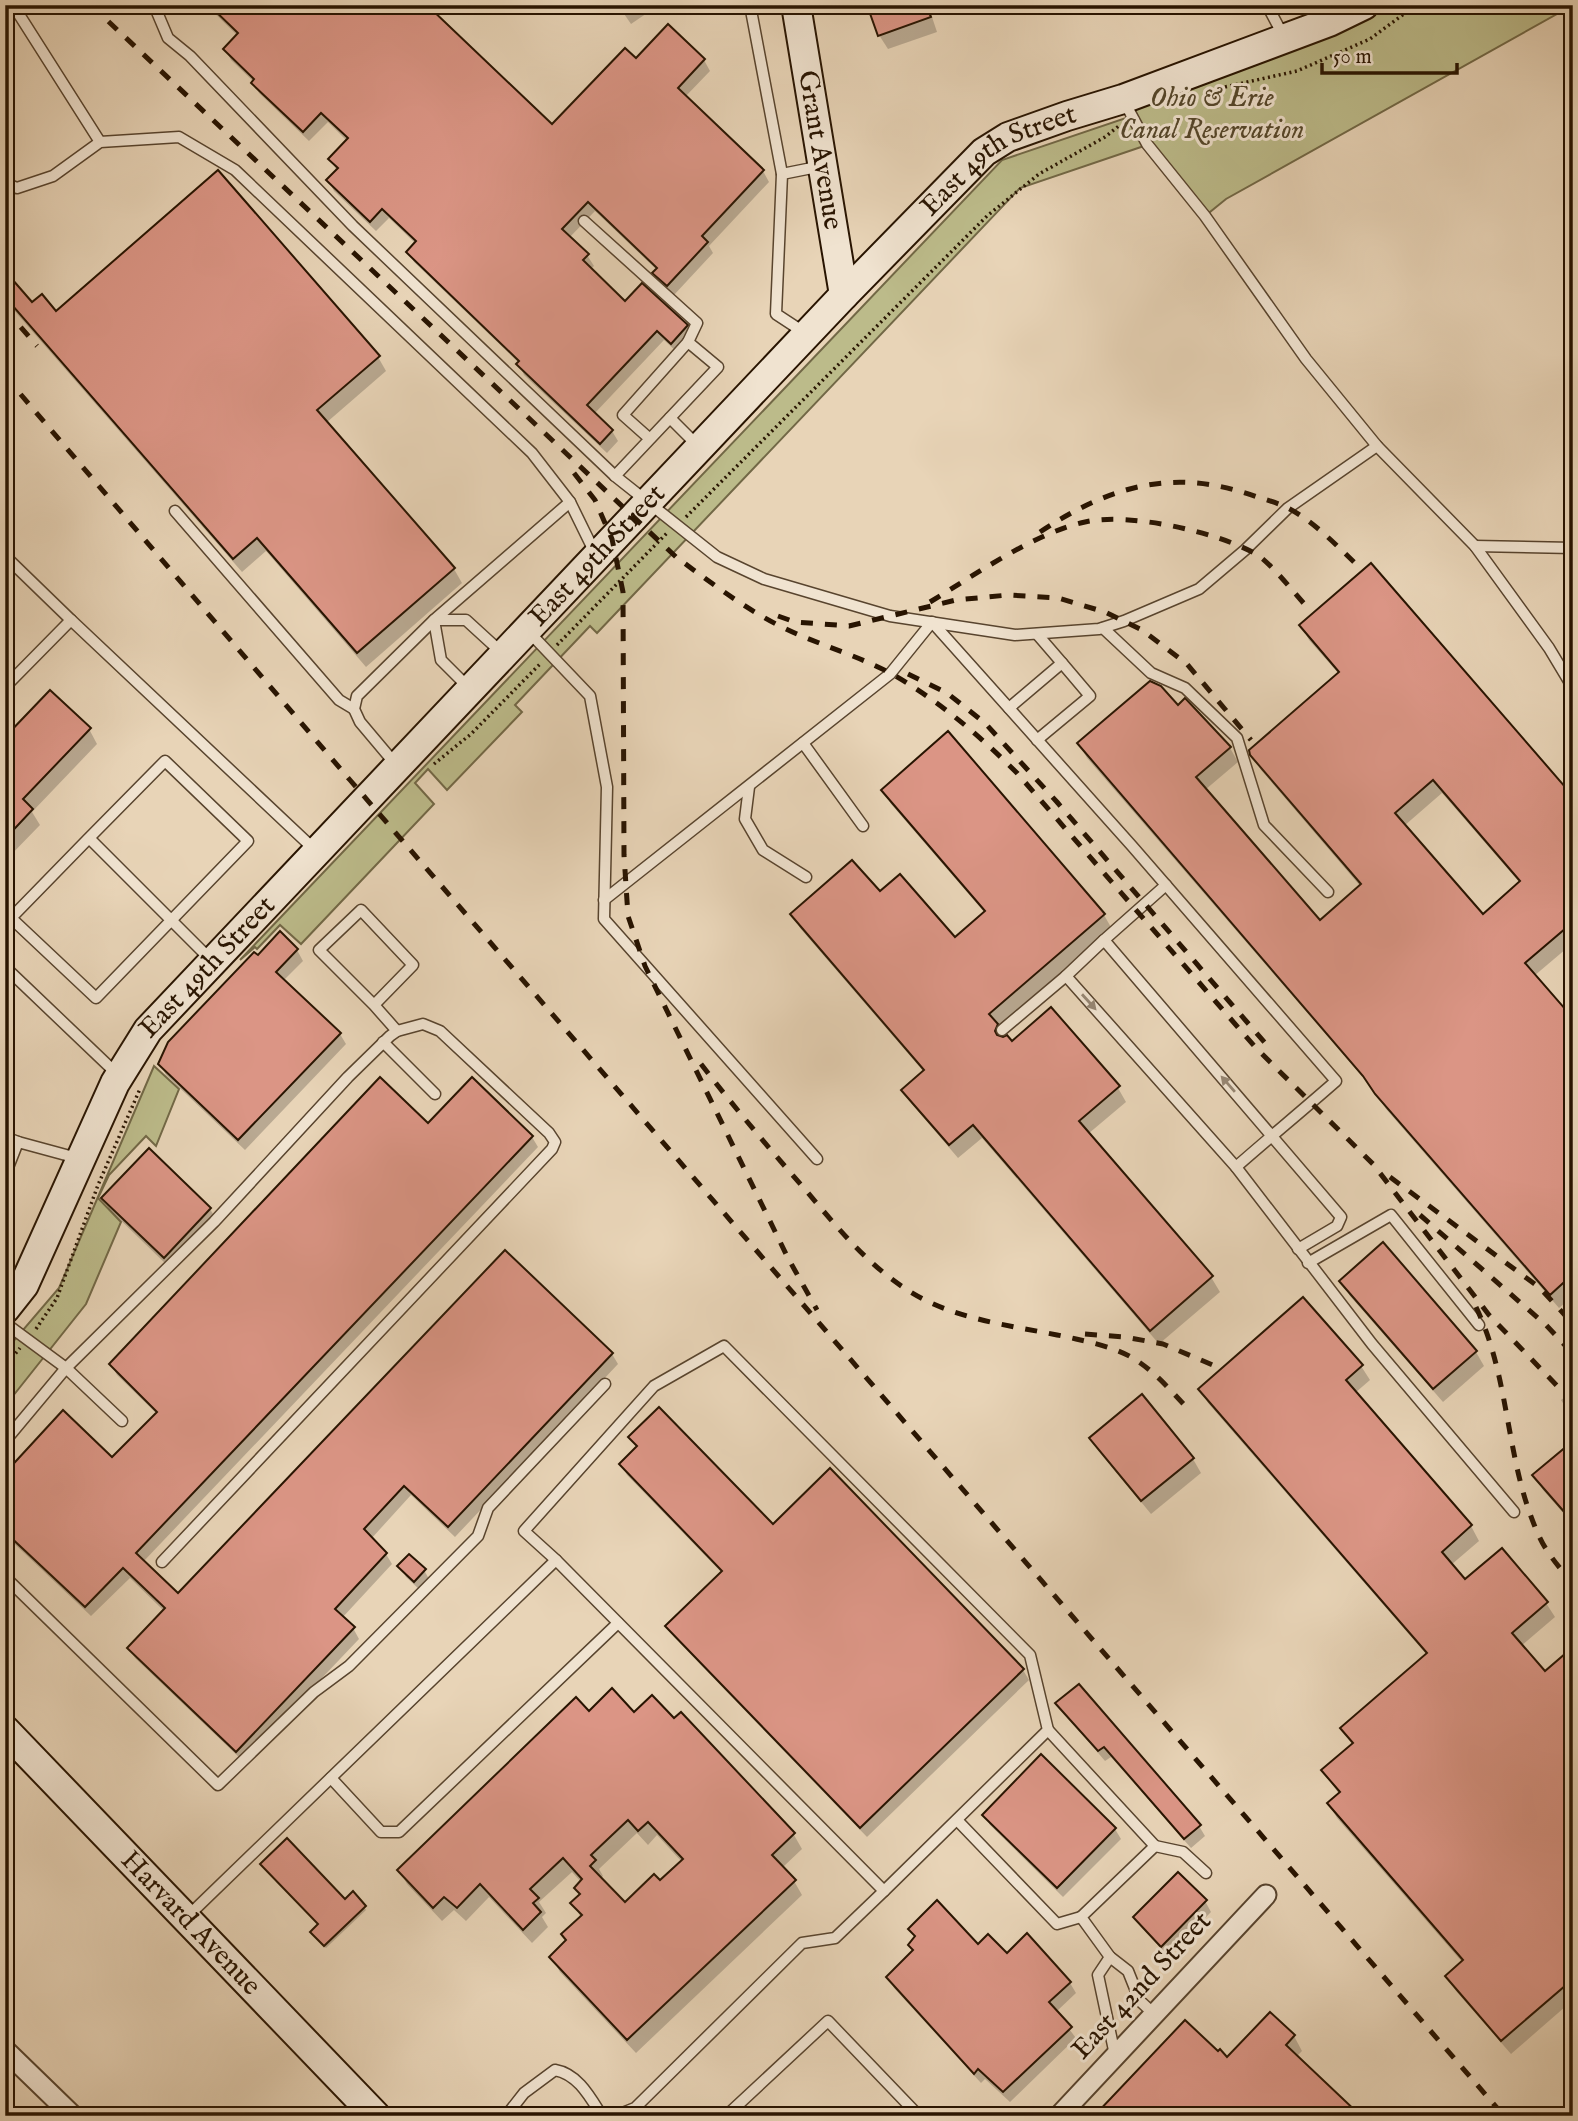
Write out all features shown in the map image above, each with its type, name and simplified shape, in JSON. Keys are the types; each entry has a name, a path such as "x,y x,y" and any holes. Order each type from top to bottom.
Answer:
{"street":[{"name":"Grant Avenue","path":"796,5 844,295"},
{"name":"East 49th Street","path":"5,1309 24,1285 81,1159 132,1077 148,1030 503,653 984,152 1008,137 1124,99 1329,22 1364,5"},
{"name":"Harvard Avenue","path":"5,1730 376,2116"},
{"name":"East 42nd Street","path":"1059,2116 1266,1895"},
{"path":"5,2050 73,2116"}],"lane":[{"path":"13,5 100,142"},
{"path":"154,5 168,38 190,57 353,226 615,475 717,557 764,579 890,616 1015,635 1103,628 1199,589 1245,550 1288,508 1377,446"},
{"path":"750,5 782,174 776,314 807,334"},
{"path":"1267,5 1284,38"},
{"path":"1124,99 1147,144 1205,216 1306,359 1377,446 1475,546 1549,649 1573,688"},
{"path":"5,183 17,188 53,176 100,142 179,136 235,170 532,453 570,502 596,557"},
{"path":"782,174 822,166"},
{"path":"584,221 697,323 688,342 623,415 650,439"},
{"path":"615,475 718,367 688,342"},
{"path":"670,418 700,447"},
{"path":"354,709 357,696 434,620 570,502"},
{"path":"175,511 339,700 354,709 360,722 397,766"},
{"path":"1475,546 1573,548"},
{"path":"5,556 317,852"},
{"path":"5,687 71,620"},
{"path":"434,620 466,620 503,653"},
{"path":"434,620 442,660 470,689"},
{"path":"932,622 1336,1081 1236,1167"},
{"path":"604,900 890,674 932,622"},
{"path":"1103,628 1151,673 1185,688 1237,738 1264,825 1328,892"},
{"path":"526,629 590,696 607,786 604,919 817,1158"},
{"path":"1037,634 1090,696 1037,740"},
{"path":"1009,708 1062,663"},
{"path":"803,743 863,826"},
{"path":"165,761 248,841 96,998 11,918 89,838 165,761"},
{"path":"748,786 745,819 763,850 806,877"},
{"path":"89,838 212,961"},
{"path":"1002,1030 1166,885"},
{"path":"374,1005 413,965 361,911 319,950 397,1031"},
{"path":"1104,940 1341,1217 1337,1226 1298,1249"},
{"path":"5,967 132,1077"},
{"path":"1066,976 1236,1167 1372,1344 1514,1512"},
{"path":"5,1441 66,1368 214,1222 383,1042 397,1031 423,1024 440,1031 549,1133 555,1142 552,1149 162,1562"},
{"path":"383,1042 435,1094"},
{"path":"5,1137 81,1159"},
{"path":"5,1175 18,1142"},
{"path":"1308,1263 1391,1215 1479,1325"},
{"path":"5,1323 66,1368 122,1421"},
{"path":"884,1891 556,1560 524,1531 654,1386 724,1346 1030,1656 1048,1730 1155,1846 1183,1852 1206,1873"},
{"path":"5,1577 218,1785 314,1692 349,1666 478,1535 488,1508 605,1384"},
{"path":"186,1918 556,1560"},
{"path":"331,1778 381,1832 399,1832 618,1623"},
{"path":"615,2116 635,2108 802,1943 835,1938 1048,1730"},
{"path":"957,1820 1057,1924 1082,1917 1155,1846"},
{"path":"1082,1917 1110,1957 1128,1971 1140,2001 1154,2014"},
{"path":"1110,1957 1098,1975 1115,2056"},
{"path":"726,2116 828,2021 919,2116"},
{"path":"506,2116 524,2093 555,2070 567,2072 585,2090 602,2116"}],"path":[{"path":"1213,90 1297,71 1370,39 1416,5"},
{"path":"425,773 471,734 639,559 698,507 987,216 1039,174 1105,136"},
{"path":"39,1325 57,1298 99,1185 132,1077"},
{"path":"5,1366 16,1354"}],"green space":[{"name":"Ohio & Erie Canal Reservation","path":"1364,5 1573,5 1226,199 1205,216 1147,145 1020,188 597,633 590,626 515,705 522,712 447,790 428,769 415,783 434,804 301,944 280,925 257,949 255,947 240,960 1002,160 1132,116 1123,99"},
{"path":"154,1066 179,1089 156,1146 146,1136 109,1175 98,1198 121,1222 86,1304 5,1406 5,1351 59,1288"}],"building":[{"path":"209,5 427,5 552,124 625,48 636,58 668,24 705,59 678,88 764,170 702,236 708,242 667,286 652,273 657,268 588,202 562,229 589,254 583,260 625,301 642,283 688,325 671,344 657,331 587,405 613,430 600,444 516,364 519,361 406,252 416,241 382,209 370,222 326,180 338,168 328,159 348,138 321,113 303,132 251,83 254,79 223,49 238,33"},
{"path":"867,5 926,5 931,17 878,36"},
{"path":"218,170 380,356 317,410 455,568 357,653 257,538 233,559 5,297 5,271 32,302 42,294 56,311"},
{"path":"1371,563 1573,796 1573,922 1525,963 1573,1018 1573,1274 1550,1295 1375,1094 1363,1076 1077,743 1150,681 1161,686 1178,705 1185,698 1231,747 1196,777 1320,920 1361,884 1250,755 1249,750 1339,672 1299,625","holes":["1433,780 1520,881 1483,914 1395,813"]},
{"path":"50,690 91,728 23,799 33,809 5,839 5,737"},
{"path":"948,731 1105,914 989,1014 998,1024 995,1031 997,1035 1007,1035 1012,1041 1051,1007 1120,1086 1079,1121 1213,1276 1150,1331 973,1125 949,1145 901,1090 924,1070 790,914 852,860 880,891 900,874 955,937 985,911 881,790"},
{"path":"280,931 298,949 276,972 341,1033 238,1140 158,1064 168,1042 254,952 258,955"},
{"path":"380,1077 428,1123 472,1077 533,1136 136,1553 178,1593 505,1250 613,1353 448,1527 404,1486 364,1529 387,1553 335,1609 355,1627 236,1752 127,1648 165,1608 123,1568 85,1607 5,1532 5,1473 63,1410 112,1457 157,1412 109,1364"},
{"path":"149,1148 211,1208 164,1258 101,1198"},
{"path":"1383,1242 1477,1351 1433,1389 1339,1281"},
{"path":"1303,1297 1363,1365 1346,1380 1472,1525 1442,1552 1465,1579 1502,1548 1548,1602 1512,1633 1545,1671 1573,1647 1573,1979 1501,2041 1445,1976 1463,1960 1327,1803 1340,1792 1321,1770 1353,1743 1340,1728 1427,1653 1198,1389"},
{"path":"1142,1394 1194,1458 1141,1501 1089,1438"},
{"path":"659,1407 773,1524 830,1468 1024,1669 860,1828 665,1626 722,1571 619,1464 637,1446 628,1437"},
{"path":"1573,1441 1573,1522 1532,1475"},
{"path":"409,1554 426,1569 414,1582 397,1566"},
{"path":"1079,1684 1201,1825 1184,1839 1104,1747 1098,1751 1055,1703"},
{"path":"612,1688 634,1712 652,1695 674,1718 681,1712 795,1833 772,1855 796,1880 627,2040 549,1957 566,1940 561,1934 582,1915 570,1903 580,1894 574,1888 582,1879 563,1858 530,1889 539,1898 533,1903 541,1912 523,1930 480,1884 457,1908 444,1897 433,1908 397,1870 576,1697 589,1711","holes":["628,1820 638,1831 648,1822 683,1859 660,1880 654,1874 625,1902 590,1866 596,1860 591,1855"]},
{"path":"1041,1754 1116,1828 1057,1888 982,1815"},
{"path":"287,1838 345,1899 353,1891 366,1906 324,1946 310,1932 318,1924 260,1864"},
{"path":"1178,1872 1207,1900 1161,1947 1133,1917"},
{"path":"937,1900 978,1944 988,1934 1007,1953 1027,1933 1071,1982 1049,2002 1072,2027 1003,2092 978,2069 974,2074 886,1977 913,1950 908,1945 915,1936 908,1929"},
{"path":"1270,2012 1295,2035 1286,2045 1361,2116 1094,2116 1185,2020 1227,2057"}],"railway":[{"path":"91,5 676,557 728,595 770,621 879,667 909,684 958,719 1003,759 1256,1048 1373,1164 1489,1315 1563,1392"},
{"path":"5,309 37,346"},
{"path":"5,376 350,780 1504,2116"},
{"path":"574,473 595,500 612,539 623,592 624,855 628,916 645,966 788,1258 817,1310"},
{"path":"1040,532 1092,502 1118,492 1171,482 1198,483 1227,488 1288,508 1315,526 1354,562"},
{"path":"930,602 1005,556 1046,535 1085,522 1125,520 1196,532 1219,538 1256,554 1308,608"},
{"path":"778,616 795,622 849,626 956,600 1008,595 1058,598 1105,612 1142,630 1187,664 1251,740"},
{"path":"908,674 947,693 985,723 1057,802 1272,1051"},
{"path":"701,1064 843,1234 888,1276 923,1299 959,1314 1118,1351 1147,1368 1190,1411"},
{"path":"1390,1177 1540,1288 1573,1324"},
{"path":"1420,1215 1546,1325 1573,1354"},
{"path":"1476,1307 1496,1363 1513,1450 1528,1508 1546,1549 1573,1584"},
{"path":"1085,1334 1125,1337 1163,1344 1215,1366"}]}
